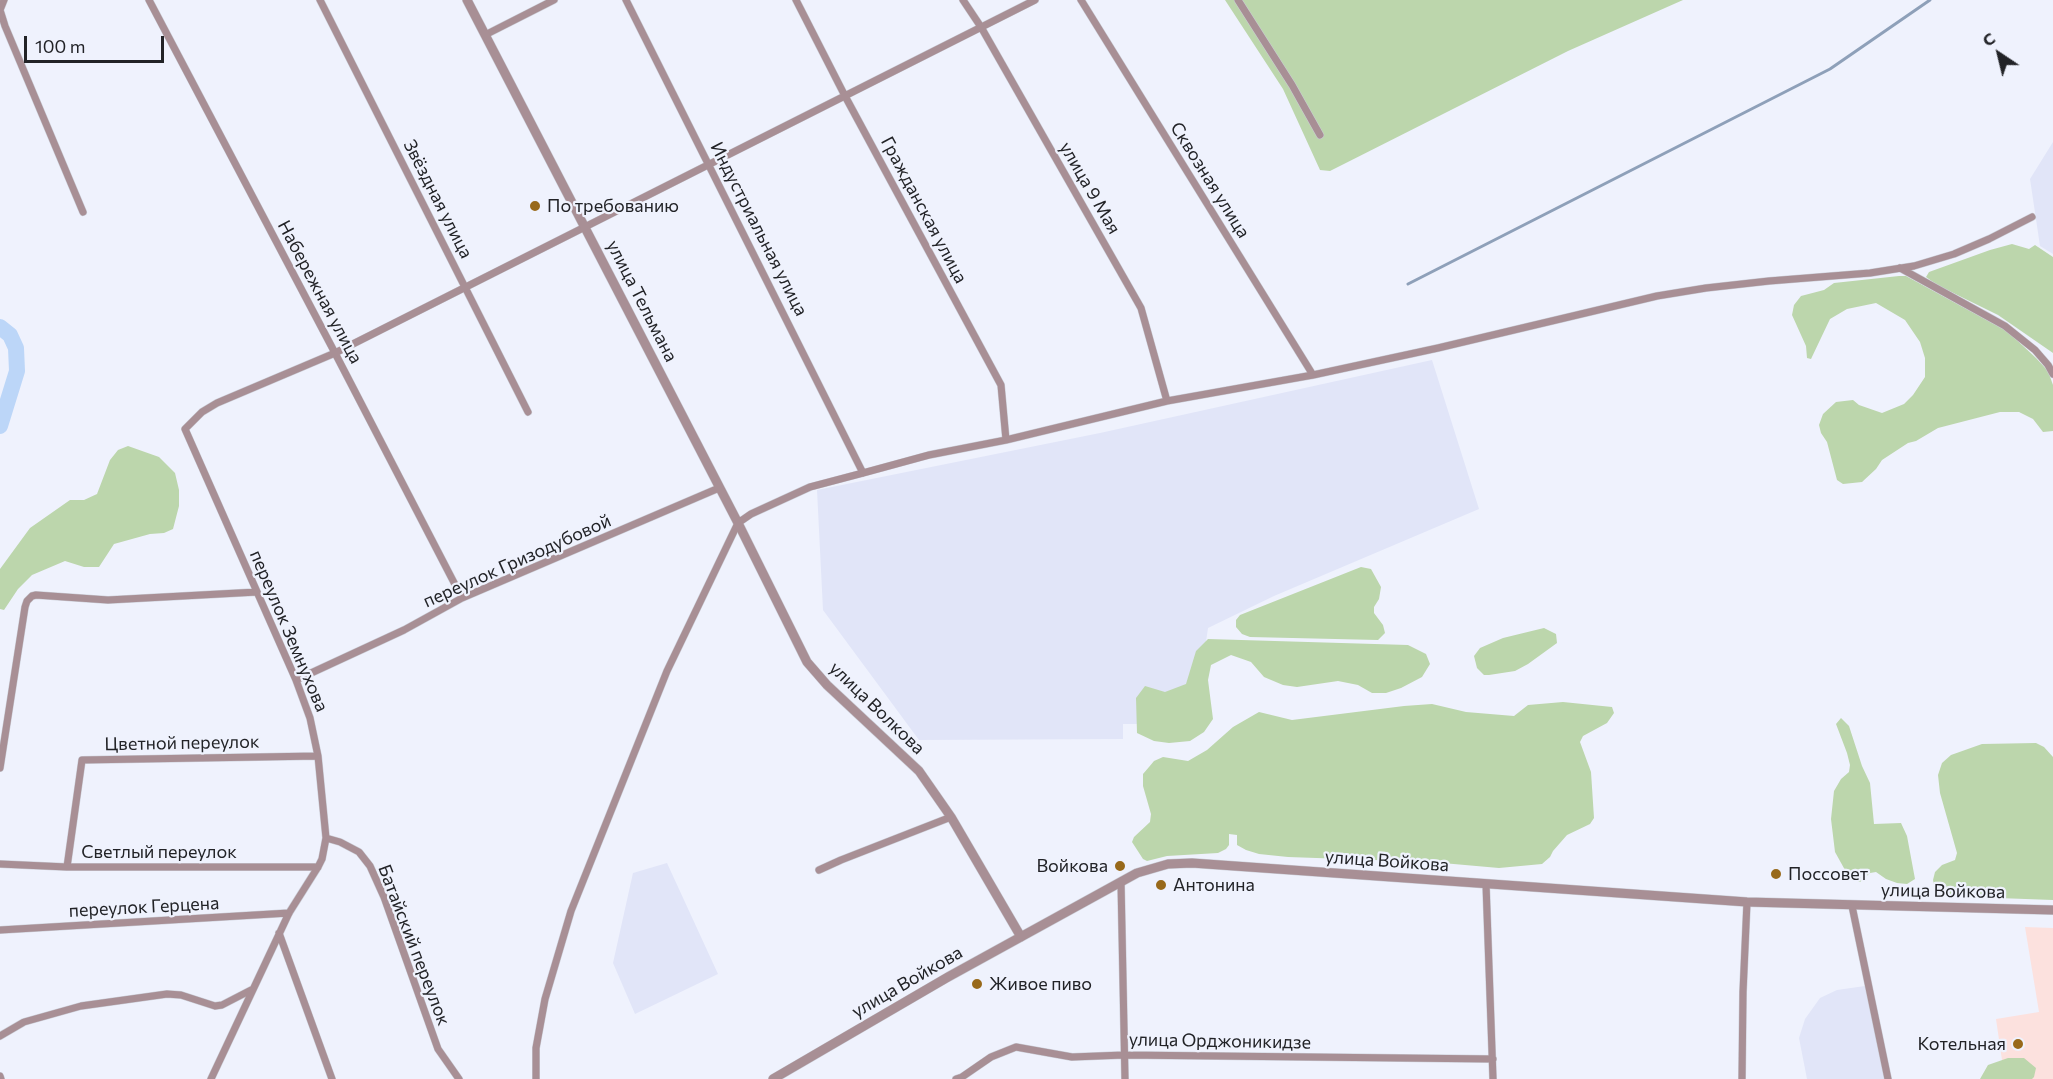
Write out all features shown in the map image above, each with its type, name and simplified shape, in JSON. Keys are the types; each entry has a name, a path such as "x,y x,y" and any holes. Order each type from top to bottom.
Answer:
{"street":[{"path":"4,0 0,10 5,26 83,212"},
{"name":"Набережная улица","path":"149,0 462,598"},
{"name":"Звёздная улица","path":"320,0 528,412"},
{"name":"улица Тельмана","path":"467,0 738,523"},
{"path":"485,35 554,0"},
{"name":"Индустриальная улица","path":"626,0 863,473"},
{"name":"Гражданская улица","path":"796,0 845,96 1001,385 1006,440"},
{"name":"улица 9 Мая","path":"963,0 981,27 1142,308 1167,401"},
{"path":"335,353 1035,0"},
{"name":"Сквозная улица","path":"1081,0 1313,375"},
{"path":"1238,0 1292,85 1320,135"},
{"path":"536,1079 536,1048 545,999 571,910 667,672 738,523 765,506 810,487 929,455 1006,440 1167,401 1313,375 1438,348 1656,296 1769,281 1831,277 1932,261 1989,239 2032,217"},
{"path":"1899,268 2005,326 2035,350 2053,374"},
{"name":"переулок Земнухова","path":"211,1079 279,933 322,859 326,838 318,756 310,718 296,680 185,429 202,412 217,404 335,353"},
{"name":"переулок Гризодубовой","path":"296,680 404,630 462,598 719,488"},
{"name":"улица Волкова","path":"738,523 807,663 827,685 919,771 951,817 1021,938"},
{"path":"0,768 25,606 32,596 108,600 257,592"},
{"name":"Цветной переулок","path":"67,867 82,760 318,756"},
{"path":"819,870 951,817"},
{"name":"Батайский переулок","path":"326,838 359,852 370,866 384,897 438,1049 459,1079"},
{"name":"улица Войкова","path":"773,1079 1121,882 1144,870 1168,864 1192,863 1747,902 2053,910"},
{"name":"Светлый переулок","path":"0,864 67,867 318,867"},
{"path":"1121,882 1125,1079"},
{"path":"1486,884 1493,1079"},
{"path":"1742,1079 1747,902"},
{"path":"1852,906 1888,1079"},
{"name":"переулок Герцена","path":"0,930 290,913"},
{"path":"279,933 332,1079"},
{"path":"0,1036 12,1027 36,1017 81,1006 167,994 191,997 215,1006 222,1005 252,990"},
{"name":"улица Орджоникидзе","path":"960,1078 991,1057 1016,1047 1072,1057 1124,1054 1493,1059"}],"shaded area":[{"path":"2053,142 2053,254 2040,246 2030,179"},
{"path":"1432,360 1479,509 1274,596 1208,628 1194,724 1123,724 1123,739 919,740 823,610 817,490 1100,433"},
{"path":"667,863 718,974 635,1014 613,963 633,873"},
{"path":"2025,927 2053,928 2053,1079 2025,1079 2003,1067 1996,1019 2039,1012"},
{"path":"1865,986 1885,1079 1807,1079 1799,1038 1805,1019 1820,998 1837,990"}],"green space":[{"path":"1225,0 1683,0 1568,51 1330,171 1320,170 1283,89"},
{"path":"2012,244 2029,249 2035,245 2053,257 2053,353 1998,315 1937,285 1926,277 1929,272"},
{"path":"1906,276 2007,331 2036,358 2048,371 2053,385 2053,431 2043,432 2033,419 2019,412 2000,412 1938,428 1908,443 1882,460 1862,482 1843,484 1837,480 1827,442 1819,425 1823,414 1836,402 1853,400 1859,405 1882,413 1904,404 1925,377 1925,358 1920,342 1905,320 1876,303 1847,309 1830,319 1811,359 1807,358 1806,346 1792,315 1794,305 1801,296 1824,290 1834,283"},
{"path":"128,446 159,457 175,473 179,490 179,506 173,529 114,544 99,567 84,567 65,561 32,575 18,589 4,610 0,609 0,569 30,528 70,500 84,500 97,494 110,460 118,450"},
{"path":"1361,567 1371,569 1381,587 1374,613 1383,625 1385,633 1378,640 1250,637 1242,634 1236,627 1236,620 1240,615"},
{"path":"1544,628 1556,634 1557,643 1528,664 1515,671 1489,675 1484,675 1477,668 1474,656 1480,648 1503,638"},
{"path":"1208,639 1408,645 1426,654 1430,664 1422,677 1401,688 1386,693 1372,693 1358,685 1338,681 1297,687 1283,685 1264,677 1251,662 1231,655 1211,665 1208,680 1213,719 1204,732 1190,741 1169,743 1154,741 1137,733 1136,698 1145,686 1165,692 1186,684 1196,651"},
{"path":"1563,702 1612,707 1614,713 1607,723 1583,736 1580,742 1591,772 1594,818 1590,824 1567,835 1542,864 1499,868 1431,862 1288,857 1259,854 1246,850 1237,845 1237,835 1229,834 1229,845 1218,853 1167,856 1147,861 1143,859 1132,842 1134,837 1150,822 1151,814 1143,786 1143,774 1154,761 1163,757 1188,761 1207,750 1233,727 1259,712 1292,720 1432,704 1466,712 1514,716 1528,705"},
{"path":"1841,718 1849,726 1870,783 1874,824 1901,823 1907,836 1915,879 1907,884 1886,879 1876,872 1870,873 1860,882 1850,879 1835,852 1831,819 1834,791 1841,779 1849,772 1850,765 1836,724"},
{"path":"2036,743 2044,747 2053,757 2053,900 1943,896 1935,889 1933,880 1935,872 1942,865 1955,860 1957,853 1940,793 1938,775 1942,763 1951,755 1982,744"},
{"path":"2008,1058 2024,1058 2036,1068 2034,1077 2032,1079 1980,1079 1988,1065"}],"waterway":[{"path":"1408,284 1830,69 1930,0"},
{"path":"0,327 10,335 16,348 17,371 0,426"}],"place":[{"name":"По требованию","path":"535,206"},
{"name":"Войкова","path":"1120,866"},
{"name":"Поссовет","path":"1776,874"},
{"name":"Антонина","path":"1161,885"},
{"name":"Живое пиво","path":"977,984"},
{"name":"Котельная","path":"2018,1044"}]}
